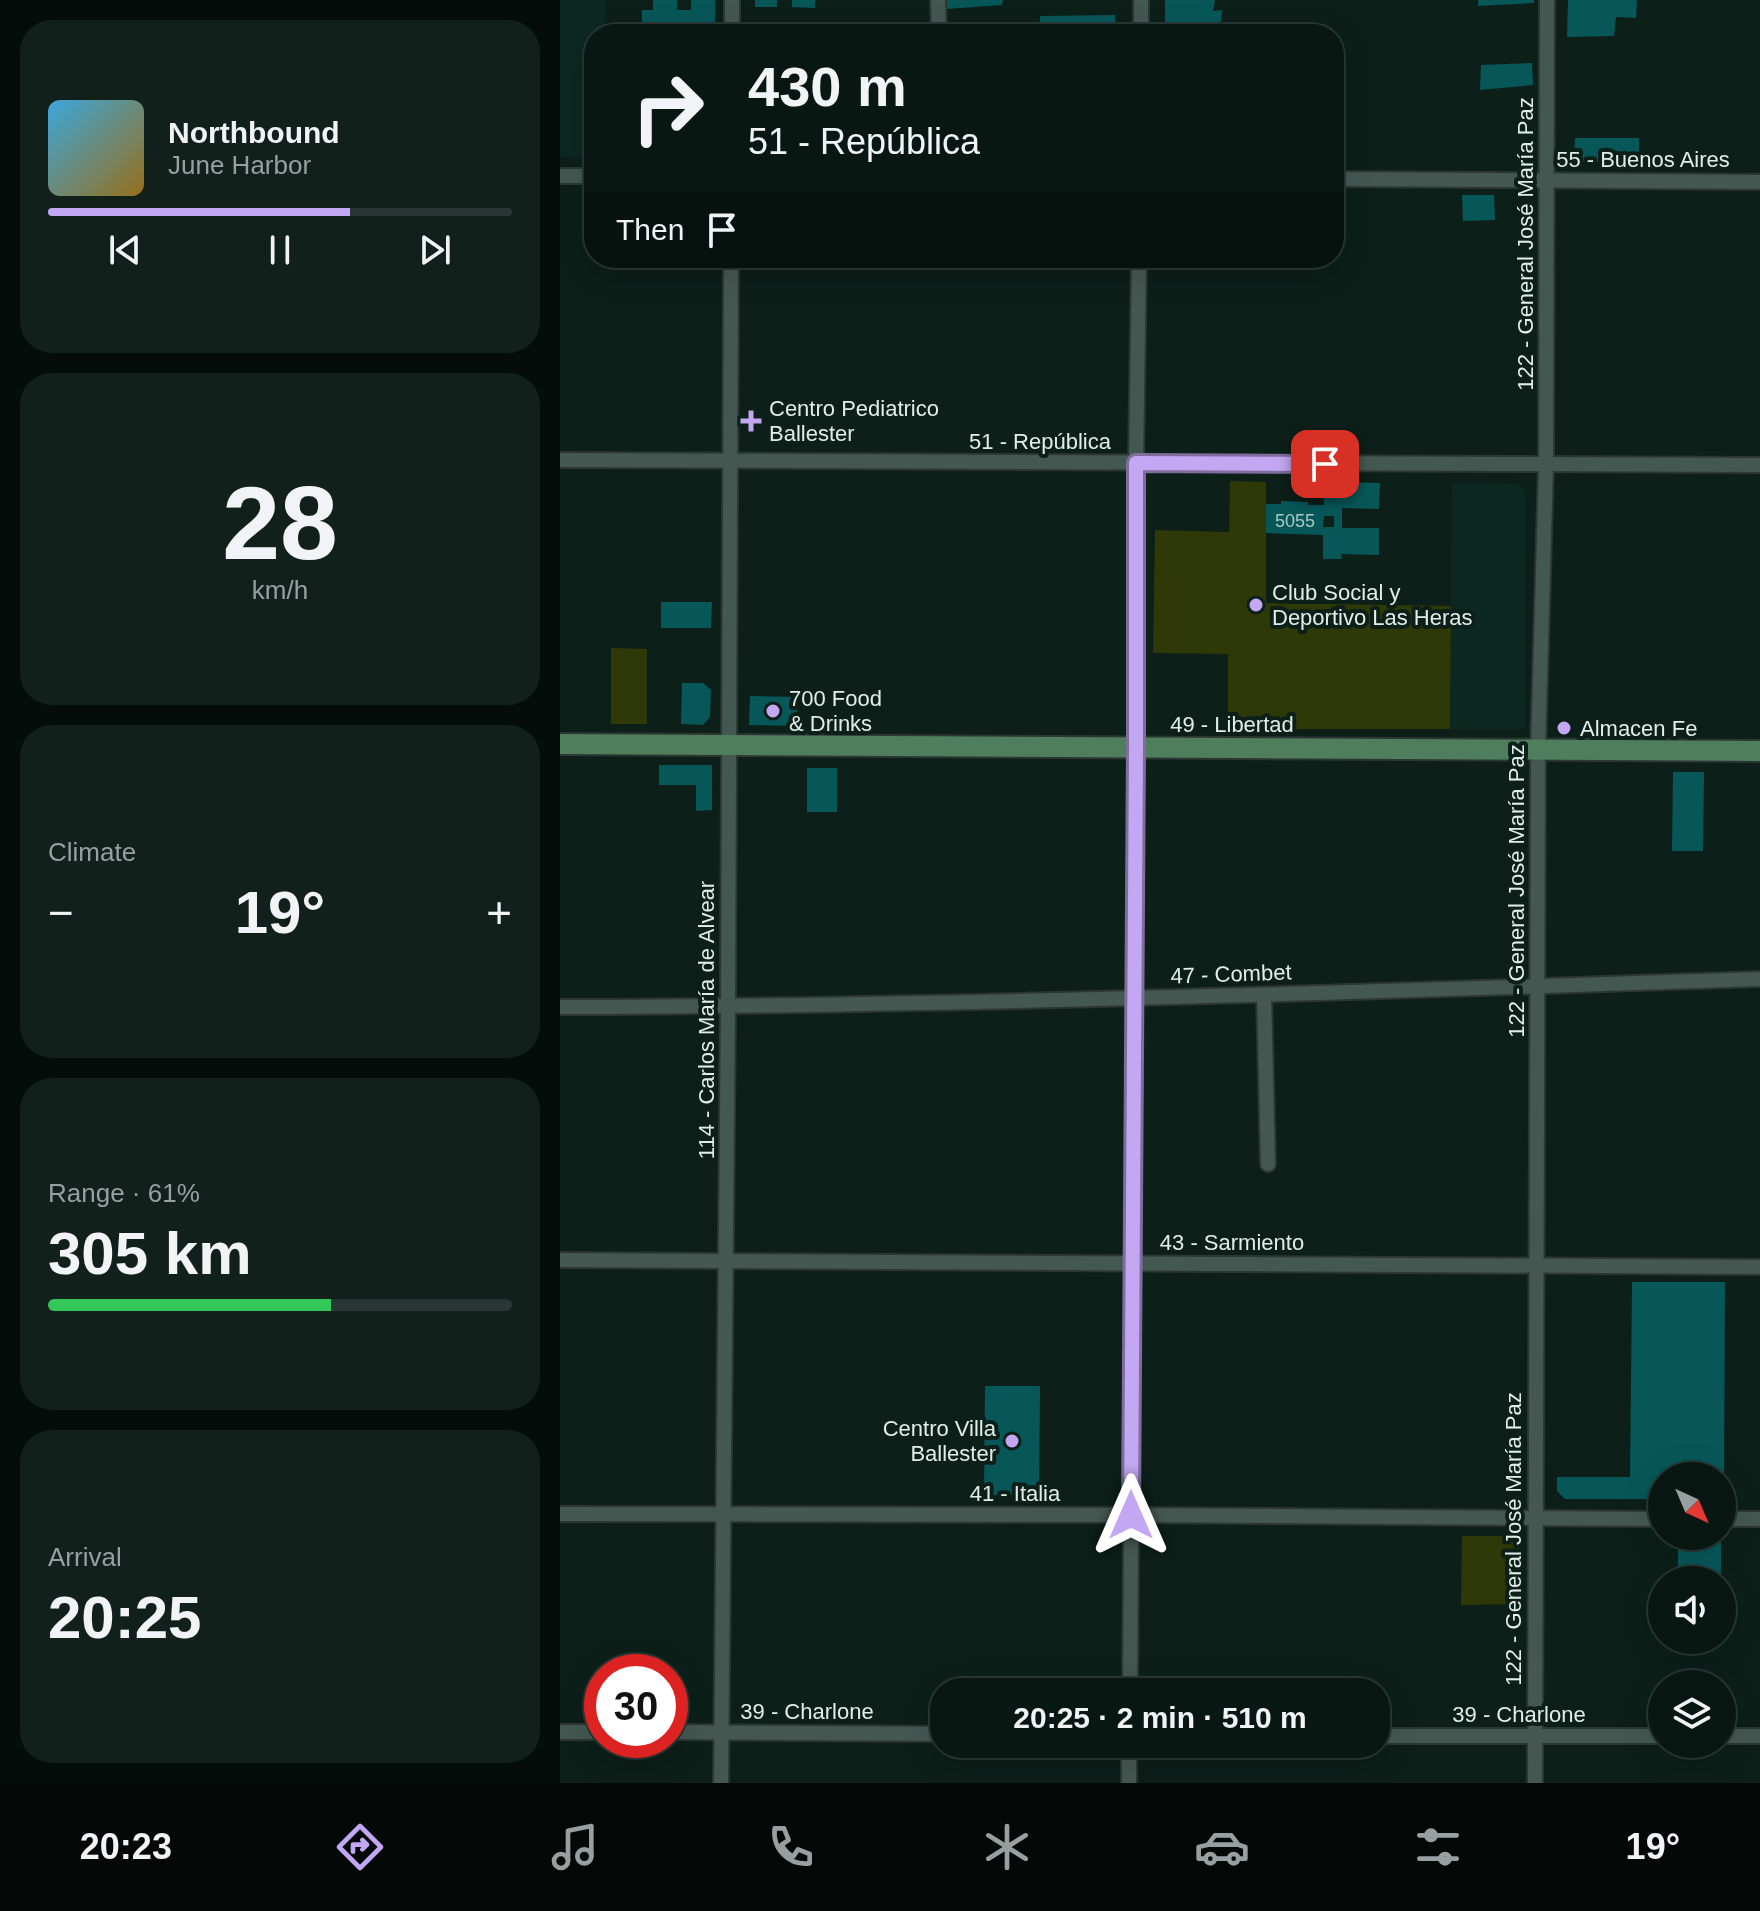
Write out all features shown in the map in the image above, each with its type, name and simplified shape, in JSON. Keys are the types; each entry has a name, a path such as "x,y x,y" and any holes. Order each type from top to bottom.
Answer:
{"street":[{"path":"732,0 732,24"},
{"path":"938,0 939,24"},
{"path":"1141,0 1141,24"},
{"name":"122 - General José María Paz","path":"1535,1783 1538,750 1546,465 1547,0"},
{"path":"560,176 584,176"},
{"name":"55 - Buenos Aires","path":"1344,179 1760,182"},
{"name":"114 - Carlos María de Alvear","path":"721,1783 727,1261 731,268"},
{"path":"1130,1678 1139,268"},
{"name":"51 - República","path":"560,460 1760,465"},
{"name":"49 - Libertad","path":"560,744 1760,751"},
{"name":"47 - Combet","path":"560,1007 1134,999 1760,979"},
{"path":"1264,995 1268,1164"},
{"name":"43 - Sarmiento","path":"560,1260 1760,1267"},
{"name":"41 - Italia","path":"560,1514 1648,1519"},
{"path":"1736,1519 1760,1519"},
{"path":"560,1732 584,1732"},
{"name":"39 - Charlone","path":"688,1732 930,1734"},
{"name":"39 - Charlone","path":"1390,1736 1648,1736"},
{"path":"1736,1736 1760,1736"},
{"path":"1129,1758 1129,1783"}],"shaded area":[{"path":"560,0 605,0 605,24 584,24 584,157 560,157"},
{"path":"1452,483 1518,484 1525,491 1525,729 1450,729"}],"green space":[{"name":"Club Social y Deportivo Las Heras","path":"1230,481 1266,482 1266,603 1451,606 1450,729 1228,729 1228,654 1153,653 1155,530 1229,532"},
{"path":"611,648 647,649 647,724 611,724"},
{"path":"1462,1536 1520,1536 1520,1604 1461,1605"}],"building":[{"path":"653,0 677,0 677,10 691,10 691,0 715,0 715,24 642,24 642,10 653,10"},
{"path":"755,0 777,0 777,7 755,7"},
{"path":"792,0 815,0 815,8 792,7"},
{"path":"947,0 1003,0 1002,5 947,9"},
{"path":"1165,0 1215,0 1213,11 1222,10 1221,24 1165,24"},
{"path":"1478,0 1534,0 1534,3 1478,6"},
{"path":"1568,0 1637,0 1636,18 1616,17 1614,36 1567,37"},
{"path":"1115,15 1115,24 1040,24 1040,16"},
{"path":"1532,63 1533,85 1480,90 1481,65"},
{"path":"1575,138 1639,138 1639,162 1574,162"},
{"path":"1462,195 1494,195 1495,220 1463,221"},
{"path":"1343,482 1380,483 1379,509 1342,508 1342,528 1379,528 1379,555 1341,554 1342,559 1323,559 1323,535 1266,533 1266,504 1281,504 1281,501 1324,505 1324,487 1342,488","holes":["1324,516 1334,516 1334,527 1323,527"]},
{"path":"661,602 712,602 711,628 661,628"},
{"path":"682,683 703,683 711,690 710,717 703,725 681,724"},
{"name":"700 Food & Drinks","path":"750,696 797,697 797,726 749,725"},
{"path":"659,765 712,765 712,810 696,811 696,785 659,785"},
{"path":"807,768 837,768 837,812 807,812"},
{"path":"1673,772 1704,772 1703,851 1672,851"},
{"path":"1632,1282 1725,1282 1724,1462 1648,1462 1648,1499 1565,1499 1557,1491 1557,1477 1630,1477"},
{"name":"Centro Villa Ballester","path":"985,1386 1040,1386 1039,1495 984,1495"},
{"path":"1678,1550 1721,1550 1721,1566 1678,1566"}],"place":[{"name":"Centro Pediatrico Ballester","path":"751,421"},
{"name":"Club Social y Deportivo Las Heras","path":"1256,605"},
{"name":"700 Food & Drinks","path":"773,711"},
{"name":"Almacen Fe","path":"1564,728"},
{"name":"Centro Villa Ballester","path":"1012,1441"}],"route":[{"path":"1131,1515 1136,463 1325,464"}]}
